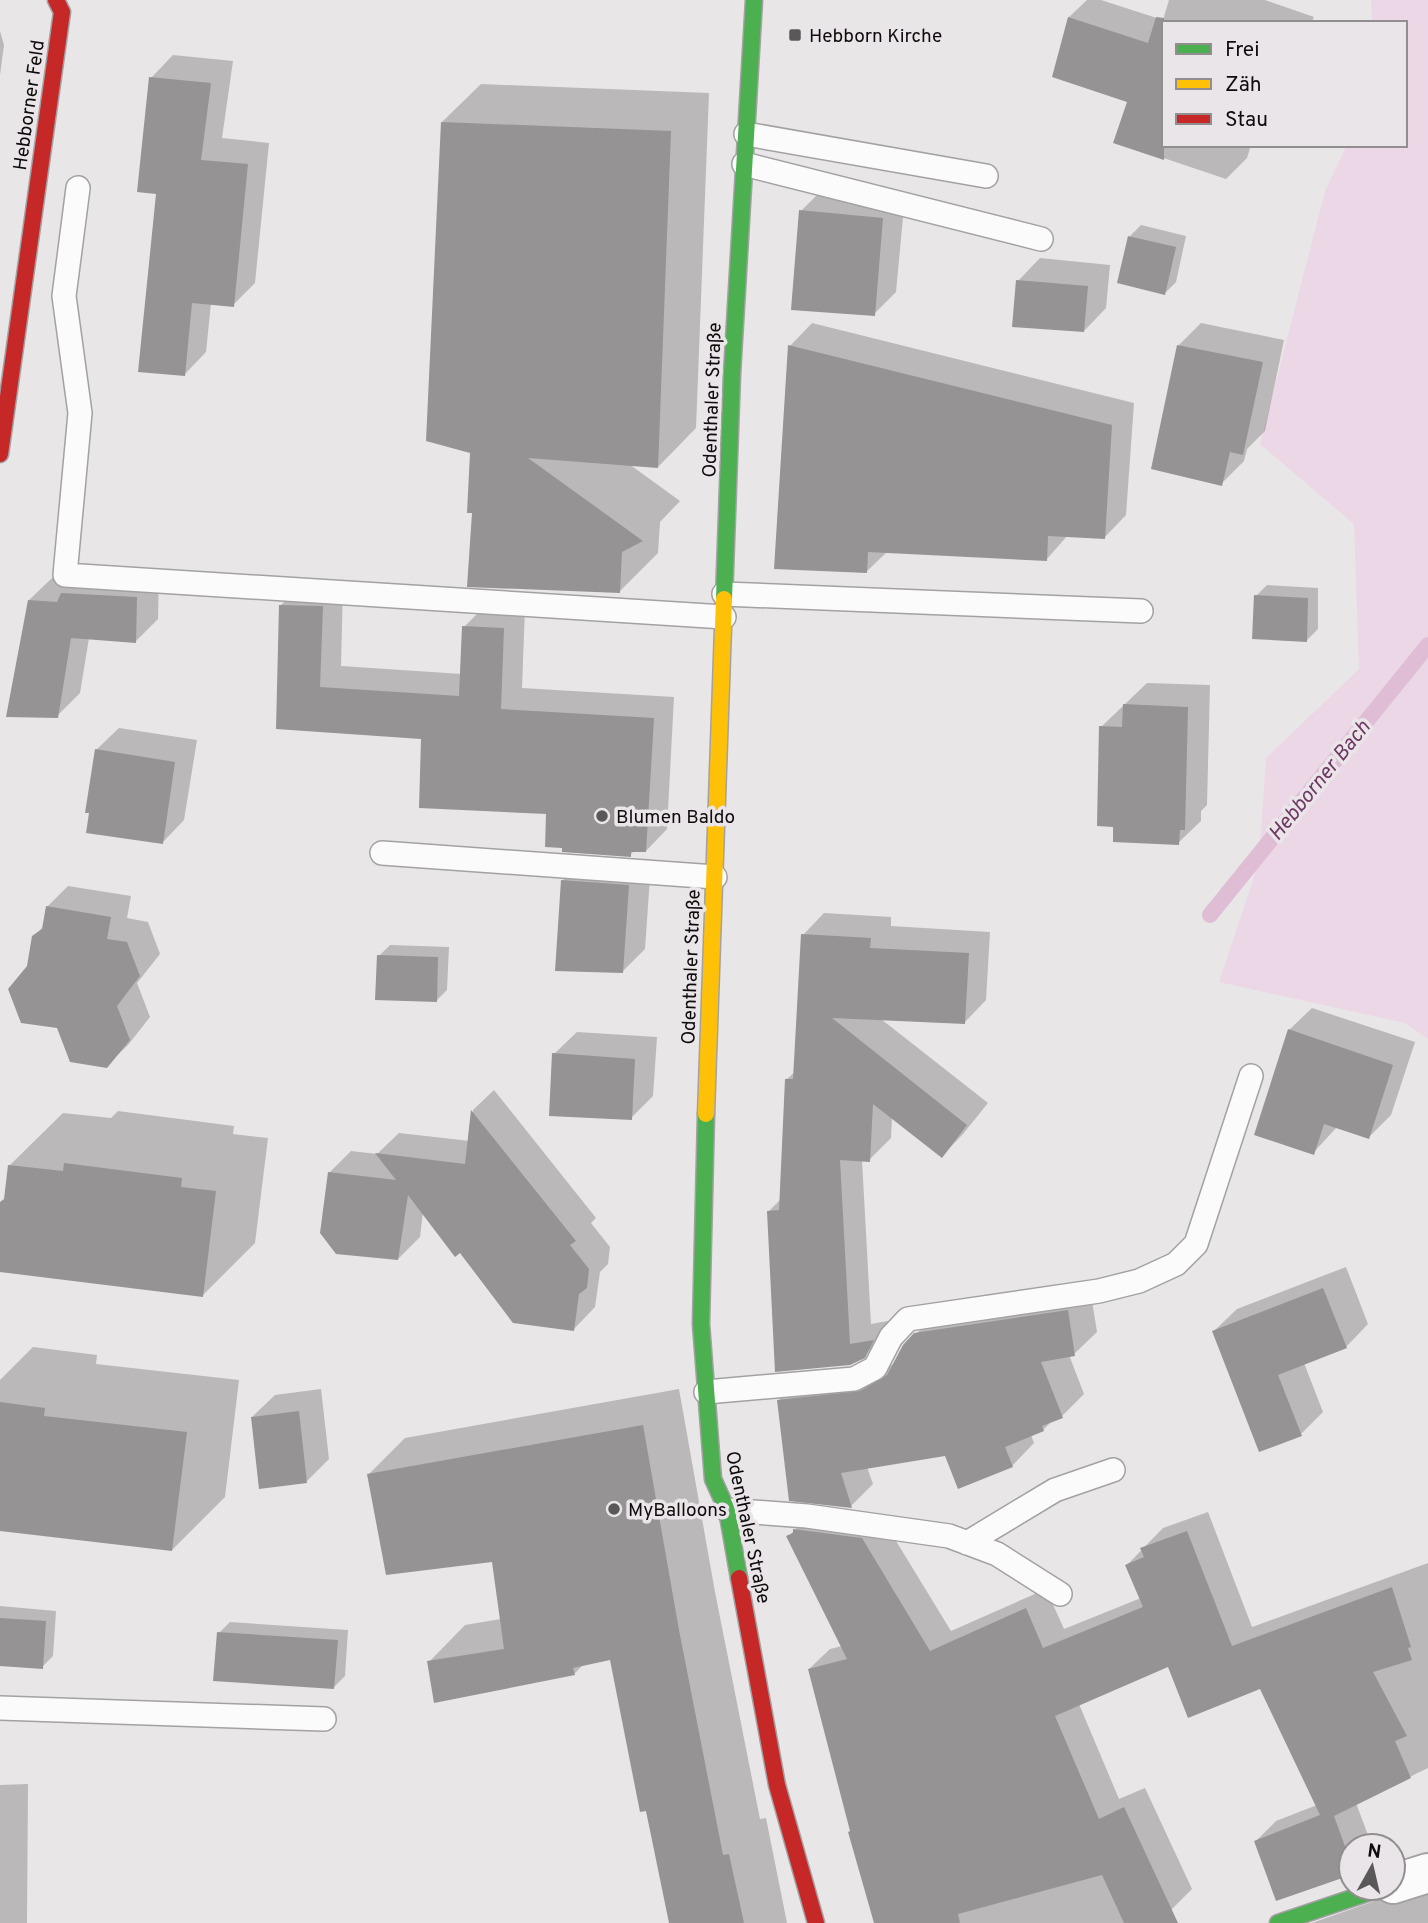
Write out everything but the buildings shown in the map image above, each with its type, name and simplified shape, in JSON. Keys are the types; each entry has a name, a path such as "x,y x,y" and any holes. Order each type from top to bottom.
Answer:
{"main road":[{"name":"Odenthaler Straße","path":"754,0 732,374 701,1324 713,1479 727,1510 777,1785 816,1923"},
{"name":"Hebborner Feld","path":"0,454 59,6"},
{"path":"1278,1923 1340,1902"}],"street":[{"path":"1407,1880 1428,1873"}],"lane":[{"path":"746,134 986,176"},
{"path":"744,164 1041,239"},
{"path":"78,188 64,296 80,413 65,575 724,606 1141,611"},
{"path":"382,852 715,877"},
{"path":"705,1392 854,1379 875,1368 891,1337 908,1319 1099,1291 1139,1281 1176,1264 1196,1244 1251,1076"},
{"path":"967,1543 1055,1490 1113,1470"},
{"path":"727,1510 820,1517 949,1536 997,1554 1060,1594"},
{"path":"0,1707 324,1719"}],"shaded area":[{"path":"1371,0 1428,0 1428,1039 1405,1023 1219,982 1259,862 1266,758 1359,669 1354,524 1260,444 1325,191 1346,147 1407,147 1407,21 1372,21"}],"waterway":[{"name":"Hebborner Bach","path":"1210,915 1428,645"}],"traffic: fast":[{"path":"724,599 732,374 754,0"},
{"path":"706,1114 701,1324 713,1479 727,1510 739,1578"},
{"path":"1278,1923 1340,1902"}],"traffic: slow":[{"path":"706,1114 724,599"}],"traffic: jam":[{"path":"0,454 62,12 56,0"},
{"path":"739,1578 777,1785 816,1923"}],"place":[{"name":"Hebborn Kirche","path":"795,35"},
{"name":"Blumen Baldo","path":"602,816"},
{"name":"MyBalloons","path":"614,1509"}]}
